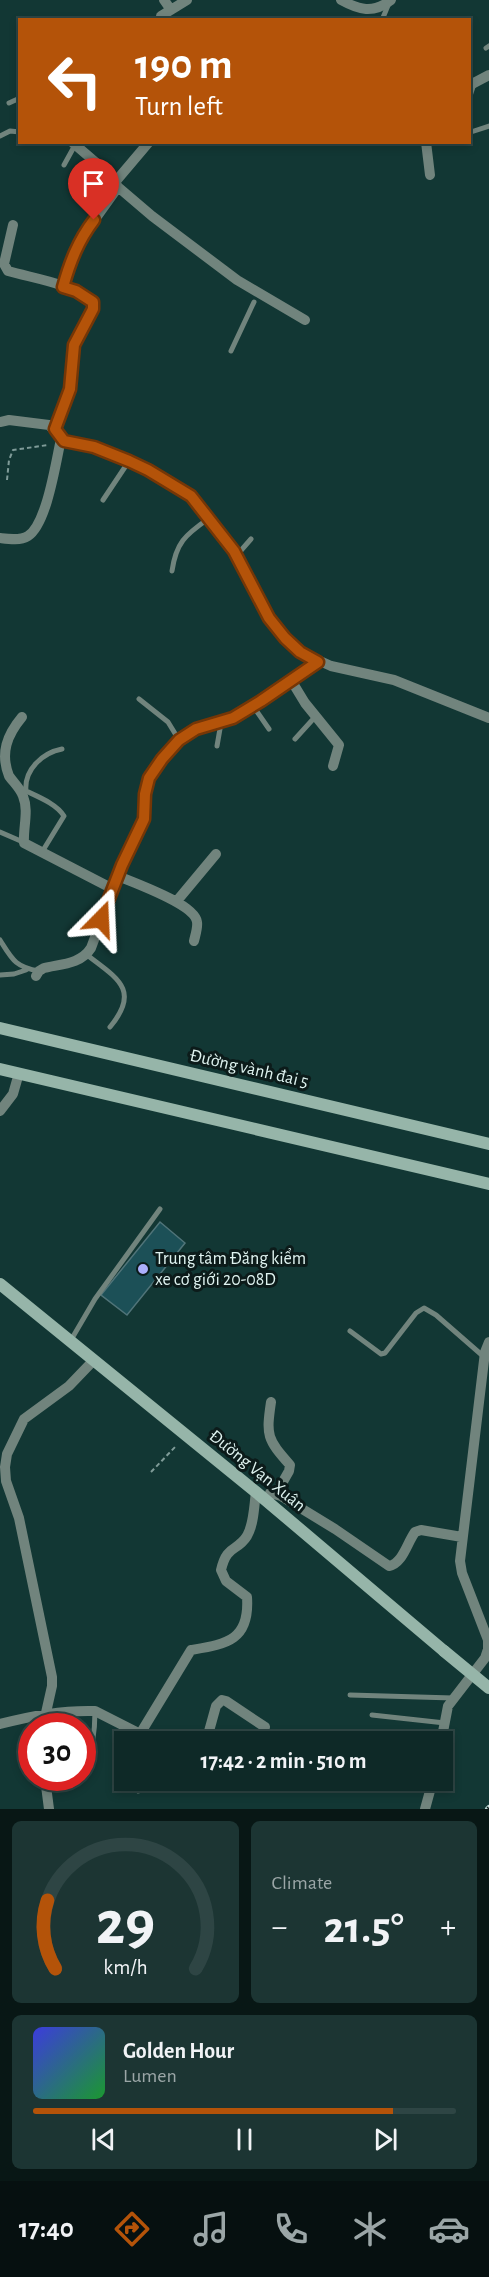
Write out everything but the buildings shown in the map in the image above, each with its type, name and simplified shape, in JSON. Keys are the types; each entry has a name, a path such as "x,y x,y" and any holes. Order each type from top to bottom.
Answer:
{"main road":[{"name":"Đường vành đai 5","path":"0,1028 489,1144"},
{"path":"0,1070 489,1184"},
{"name":"Đường Vạn Xuân","path":"0,1284 256,1492 489,1688"}],"street":[{"path":"164,0 171,10"},
{"path":"161,18 187,0"},
{"path":"341,0 357,9 367,10 380,8 390,1"},
{"path":"472,83 489,75"},
{"path":"74,144 117,184 257,298 305,320"},
{"path":"63,287 72,258 85,232 147,144"},
{"path":"426,144 430,175"},
{"path":"13,225 4,264 8,271 63,287 93,302 93,309 74,345 70,389 55,429"},
{"path":"0,422 9,420 49,425 55,429 60,441 49,493 34,531 20,539 0,538"},
{"path":"60,441 94,447 129,461 191,496 237,555 269,618 300,652 318,662 351,672 394,680 489,718"},
{"path":"34,972 80,960 87,955 112,889 144,819 145,794 149,778 179,740 196,729 233,718 318,662"},
{"path":"291,680 315,717 339,745 333,766"},
{"path":"22,717 8,734 2,757 6,771 23,790 26,816 24,843 112,889"},
{"path":"176,902 216,854"},
{"path":"118,876 164,894 195,916 197,923 195,941"},
{"path":"0,1111 13,1094 17,1080"},
{"path":"443,1731 448,1706 485,1658 488,1649 488,1640 462,1574 460,1561 489,1342"},
{"path":"45,1713 52,1677 19,1518 6,1481 4,1467 7,1454 24,1419 69,1386 93,1361"},
{"path":"271,1402 268,1437 290,1465 290,1471 272,1496 335,1529 389,1566 395,1565 415,1532 421,1530 462,1537"},
{"path":"142,1731 191,1650 217,1645 235,1638 241,1632 248,1606 247,1598 226,1581 221,1569 228,1551 244,1540 249,1533 256,1492"},
{"path":"209,1731 216,1706 222,1700 265,1727"},
{"path":"85,1713 95,1711 134,1731"},
{"path":"0,1724 18,1723"},
{"path":"47,1791 49,1809"},
{"path":"425,1809 430,1791"}],"lane":[{"path":"383,18 390,1"},
{"path":"9,103 18,99"},
{"path":"471,132 489,126"},
{"path":"0,136 10,131 18,132"},
{"path":"64,165 74,144"},
{"path":"231,351 257,298"},
{"path":"103,500 129,461"},
{"path":"172,571 174,556 182,542 208,519"},
{"path":"237,555 250,539"},
{"path":"139,699 168,722 179,740"},
{"path":"254,706 269,729"},
{"path":"295,739 315,717"},
{"path":"217,746 222,722"},
{"path":"41,853 64,816 44,800 23,790 25,780 30,769 49,752 62,749"},
{"path":"0,832 24,843"},
{"path":"0,940 13,960 34,972"},
{"path":"87,955 118,982 124,992 125,1004 121,1014 110,1027"},
{"path":"0,975 34,972"},
{"path":"70,1342 95,1299 160,1209"},
{"path":"350,1331 381,1354 386,1353 416,1313 424,1308 436,1314 486,1365"},
{"path":"350,1695 453,1698"},
{"path":"372,1715 445,1723"}],"path":[{"path":"7,480 9,460 13,450 60,441"},
{"path":"151,1472 185,1436"}],"place":[{"name":"Trung tâm Đăng kiểm xe cơ giới 20-08D","path":"143,1269"}],"route":[{"path":"94,220 72,258 63,287 88,298 93,302 93,309 74,345 70,389 55,429 64,441 94,447 129,461 191,496 234,551 269,618 300,652 318,662 233,718 196,729 179,740 162,759 149,778 145,794 144,819 122,865 101,919"}]}
